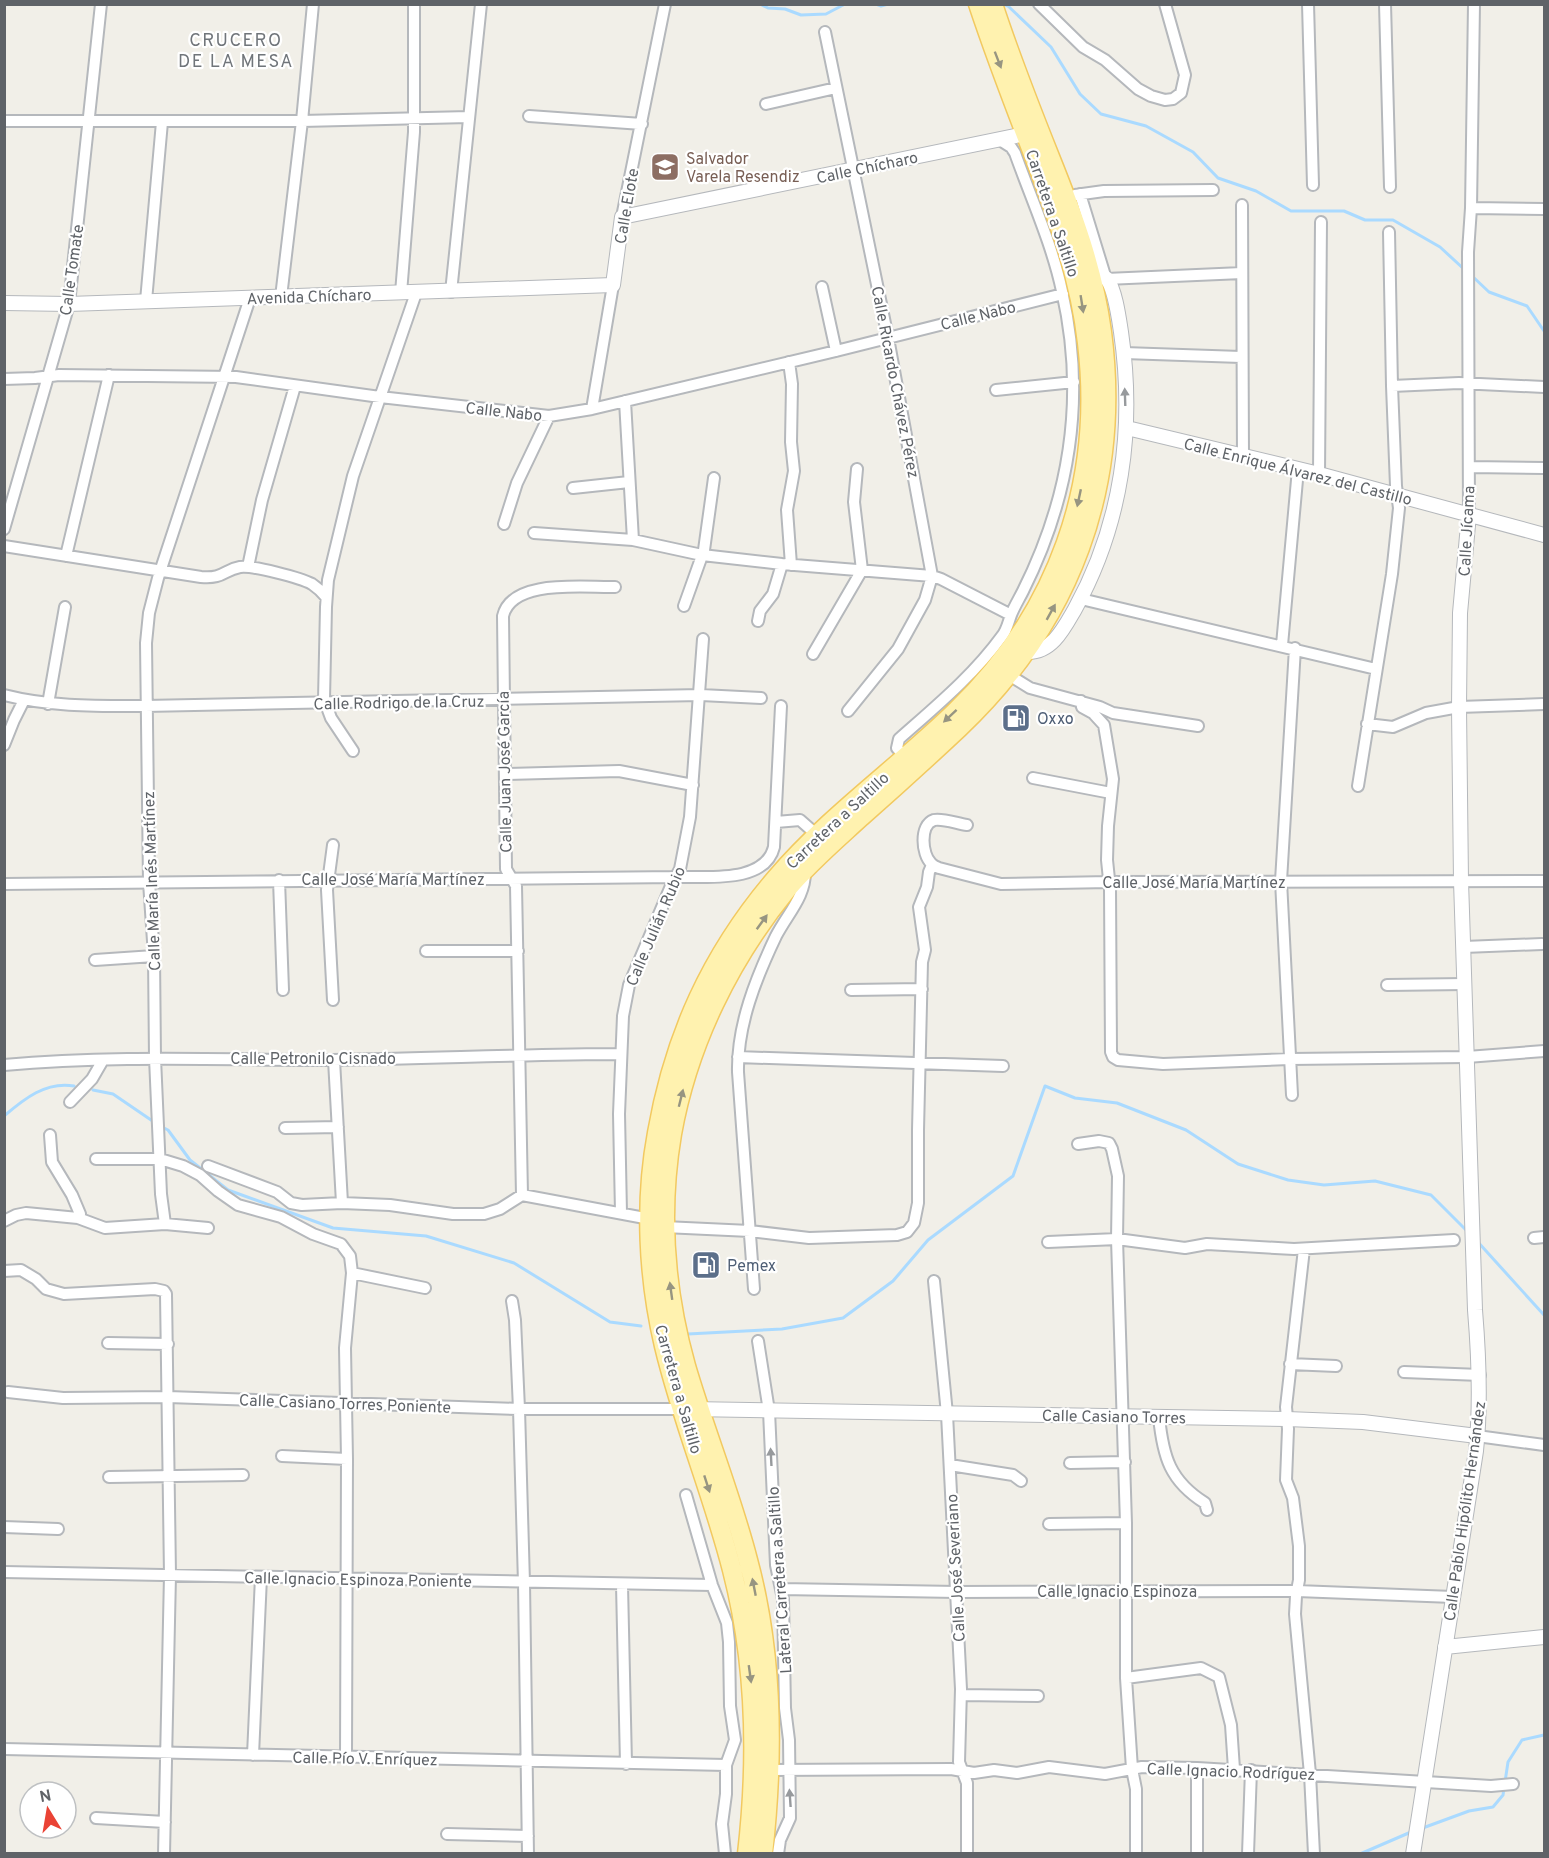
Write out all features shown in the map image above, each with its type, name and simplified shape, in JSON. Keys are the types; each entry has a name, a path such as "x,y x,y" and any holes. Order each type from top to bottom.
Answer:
{"main road":[{"name":"Carretera a Saltillo","path":"797,867 817,835 905,757 973,682 1013,647 1051,582 1075,516 1089,442 1090,371 1079,290 1033,132 986,6"},
{"name":"Carretera a Saltillo","path":"764,1854 769,1805 771,1714 755,1590 732,1504 660,1329 652,1271 657,1223 651,1173 657,1130 668,1082 688,1018 706,979 754,904 961,726 1009,675 1027,652 1064,588 1078,555 1099,481 1106,412 1106,372 1099,274 1073,195 1033,132"},
{"name":"Carretera a Saltillo","path":"691,1409 732,1568 752,1684 754,1737 747,1854"}],"street":[{"name":"Calle Tomate","path":"4,529 69,304 101,4"},
{"path":"281,297 313,4"},
{"path":"401,293 414,118 414,4"},
{"path":"451,292 481,4"},
{"name":"Calle Elote","path":"592,409 622,217 665,4"},
{"path":"1040,4 1083,47 1105,60 1138,89 1151,96 1173,99 1180,93 1185,75 1166,4"},
{"path":"1308,4 1313,185"},
{"path":"1384,4 1390,187"},
{"name":"Calle Jícama","path":"1467,1057 1461,881 1459,706 1460,613 1469,514 1468,252 1471,208 1474,4"},
{"name":"Calle Ricardo Chávez Pérez","path":"825,32 888,338 932,576"},
{"path":"765,104 836,88"},
{"path":"529,116 642,124"},
{"path":"4,121 302,121 469,117"},
{"path":"146,301 162,122"},
{"name":"Calle Chícharo","path":"622,217 1033,132"},
{"path":"973,682 1002,637 1043,549 1061,493 1070,443 1074,382 1071,342 1063,294 1015,153 1011,147 1000,140"},
{"path":"1073,195 1104,191 1213,190"},
{"path":"1242,205 1243,456"},
{"path":"1471,208 1545,209"},
{"path":"1319,474 1321,222"},
{"path":"1359,786 1392,573 1399,508 1392,386 1389,232"},
{"path":"1027,652 1042,650 1056,639 1081,599 1106,539 1122,471 1127,428 1124,353 1119,317 1099,274 1242,273"},
{"name":"Avenida Chícharo","path":"4,303 69,304 613,285"},
{"path":"822,287 836,351"},
{"path":"353,751 331,718 326,703 326,597 353,476 416,293"},
{"name":"Calle Nabo","path":"4,379 109,375 223,376 549,416 592,409 1063,294"},
{"name":"Calle María Inés Martínez","path":"165,1224 161,1194 155,1058 154,956 149,882 146,644 149,613 160,570 250,298"},
{"path":"1124,353 1242,357"},
{"path":"758,621 760,610 773,594 787,564 787,510 794,471 791,442 792,384 789,362"},
{"path":"66,556 109,375"},
{"path":"996,390 1074,382"},
{"path":"1392,386 1470,384 1545,387"},
{"path":"248,567 262,500 295,386"},
{"path":"625,401 633,540"},
{"path":"504,524 517,483 549,416"},
{"name":"Calle Enrique Álvarez del Castillo","path":"1127,428 1319,474 1545,535"},
{"path":"1469,467 1545,468"},
{"path":"813,654 862,570 855,509 857,469"},
{"path":"1282,645 1298,469"},
{"path":"684,606 702,555 714,478"},
{"path":"573,488 629,482"},
{"path":"534,533 633,540 702,555 932,576 945,580 1011,615"},
{"path":"4,546 213,578 237,567 248,567 305,581 320,589 326,597"},
{"path":"848,711 898,649 929,591 932,576"},
{"name":"Calle Juan José García","path":"522,1195 516,886 506,869 502,616 508,602 521,594 544,589 615,588"},
{"path":"1081,599 1376,669"},
{"path":"48,704 65,607"},
{"name":"Calle Julián Rubio","path":"621,1213 623,1016 629,984 670,886 680,869 688,830 693,785 704,639"},
{"path":"1292,1095 1281,882 1295,648"},
{"path":"1009,675 1030,688 1081,701 1113,713 1198,726"},
{"name":"Calle Rodrigo de la Cruz","path":"4,695 48,704 145,706 701,695 761,698"},
{"path":"4,745 24,700"},
{"path":"1081,701 1082,707 1102,721 1106,731 1113,779 1108,826 1111,1052 1113,1057 1118,1060 1163,1064 1290,1059 1467,1057 1545,1051"},
{"path":"1367,724 1393,727 1426,713 1459,706 1545,704"},
{"path":"754,1290 738,1057 740,1033 756,983 779,931 803,891 797,867 773,853 781,706"},
{"path":"505,774 620,771 693,785"},
{"path":"1033,778 1111,793"},
{"path":"776,822 800,820 817,835"},
{"path":"208,1166 277,1192 291,1203 390,1205 453,1214 484,1214 500,1209 522,1195 621,1213 657,1223 818,1238 897,1235 907,1232 916,1219 918,1203 922,962 925,950 919,907 932,865 925,851 924,836 928,825 938,820 968,825"},
{"path":"333,845 328,879 333,1000"},
{"name":"Calle José María Martínez","path":"4,884 677,877 742,874 758,868 773,853"},
{"name":"Calle José María Martínez","path":"932,865 1001,884 1545,881"},
{"path":"279,880 283,990"},
{"path":"1464,948 1542,944"},
{"path":"426,951 518,951"},
{"path":"95,960 154,956"},
{"path":"1387,985 1465,984"},
{"path":"851,990 922,989"},
{"name":"Calle Petronilo Cisnado","path":"4,1065 155,1058 334,1060 520,1054 621,1054"},
{"path":"738,1057 1003,1066"},
{"name":"Calle Pablo Hipólito Hernández","path":"1413,1849 1478,1436 1480,1375 1474,1273 1467,1057"},
{"path":"70,1102 92,1079 103,1060"},
{"path":"334,1060 342,1203"},
{"path":"285,1128 338,1127"},
{"path":"50,1135 52,1162 72,1195 80,1214 78,1218"},
{"path":"1078,1144 1104,1141 1109,1143 1118,1173 1117,1239 1126,1522 1126,1678 1132,1769 1136,1789 1136,1854"},
{"path":"96,1159 160,1160 183,1166 200,1175 238,1204 252,1207 267,1215 281,1217 341,1244 350,1256 352,1273 346,1328 345,1402 348,1579 346,1757"},
{"path":"281,1217 291,1203"},
{"path":"4,1221 26,1213 78,1218 105,1228 165,1224 208,1228"},
{"path":"1048,1242 1117,1239 1185,1248 1207,1244 1304,1249 1454,1240"},
{"path":"1304,1249 1286,1407 1286,1480 1293,1498 1298,1533 1299,1580 1295,1614 1310,1774 1314,1854"},
{"path":"4,1271 21,1270 36,1279 46,1289 64,1294 154,1289 164,1291 168,1302 170,1575 164,1854"},
{"path":"352,1273 424,1288"},
{"name":"Calle José Severiano","path":"934,1281 950,1465 961,1695 959,1756 960,1767 968,1783 967,1854"},
{"path":"512,1301 519,1409 528,1854"},
{"name":"Lateral Carretera a Saltillo","path":"758,1341 769,1411 777,1565 785,1644 785,1708 789,1740 790,1818 780,1840 778,1854"},
{"path":"108,1343 168,1344"},
{"path":"1290,1364 1336,1366"},
{"path":"1404,1372 1480,1375"},
{"name":"Calle Casiano Torres Poniente","path":"6,1394 63,1398 168,1397 519,1409 691,1409"},
{"name":"Calle Casiano Torres","path":"691,1409 1363,1422 1545,1445"},
{"path":"1160,1418 1164,1450 1171,1468 1187,1491 1205,1503 1207,1510"},
{"path":"282,1456 347,1458"},
{"path":"1070,1463 1125,1462"},
{"path":"950,1465 1013,1475 1021,1481"},
{"path":"108,1477 243,1475"},
{"path":"686,1495 712,1585 727,1623 730,1706 735,1740 726,1765 726,1794 722,1824 725,1854"},
{"path":"1049,1524 1126,1522"},
{"path":"4,1527 58,1528"},
{"name":"Calle Ignacio Espinoza Poniente","path":"4,1572 712,1585"},
{"path":"253,1755 261,1577"},
{"path":"622,1585 626,1764"},
{"name":"Calle Ignacio Espinoza","path":"781,1589 957,1592 1297,1591 1453,1597"},
{"path":"1445,1647 1545,1636"},
{"path":"1126,1678 1199,1668 1219,1677 1231,1725 1234,1769"},
{"path":"961,1695 1038,1696"},
{"name":"Calle Pío V. Enríquez","path":"4,1749 726,1765"},
{"name":"Calle Ignacio Rodríguez","path":"770,1770 951,1769 974,1773 993,1770 1021,1773 1049,1767 1105,1774 1142,1767 1197,1768 1424,1782 1512,1784"},
{"path":"1197,1768 1197,1854"},
{"path":"1248,1854 1251,1770"},
{"path":"96,1818 165,1822"},
{"path":"447,1834 528,1836"}],"waterway":[{"path":"760,4 801,15 826,14 845,4"},
{"path":"876,4 881,6 888,4"},
{"path":"1003,4 1008,6 1051,47 1080,94 1101,114 1146,126 1193,152 1218,178 1256,191 1291,211 1344,211 1365,220 1393,220 1440,247 1466,271"},
{"path":"1471,275 1489,292 1527,306 1544,331"},
{"path":"4,1116 19,1103 45,1089 54,1086 74,1086"},
{"path":"688,1334 782,1329 843,1318 893,1281 928,1240 1013,1176 1045,1086 1075,1098 1117,1103 1186,1130 1238,1164 1288,1180 1324,1185 1375,1181 1431,1195 1468,1232"},
{"path":"93,1090 113,1094 154,1122"},
{"path":"162,1127 168,1130 190,1160 228,1190 333,1228 426,1236 514,1263 610,1322 641,1326"},
{"path":"1477,1241 1544,1315"},
{"path":"1505,1782 1508,1762 1522,1740 1544,1735"},
{"path":"1420,1829 1469,1811 1493,1807 1503,1795 1504,1788"},
{"path":"1360,1854 1411,1832"}],"place":[{"name":"Salvador Varela Resendiz","path":"665,167"},
{"name":"Oxxo","path":"1016,718"},
{"name":"Pemex","path":"706,1265"}],"district":[{"name":"CRUCERO DE LA MESA","path":"236,50"}]}
